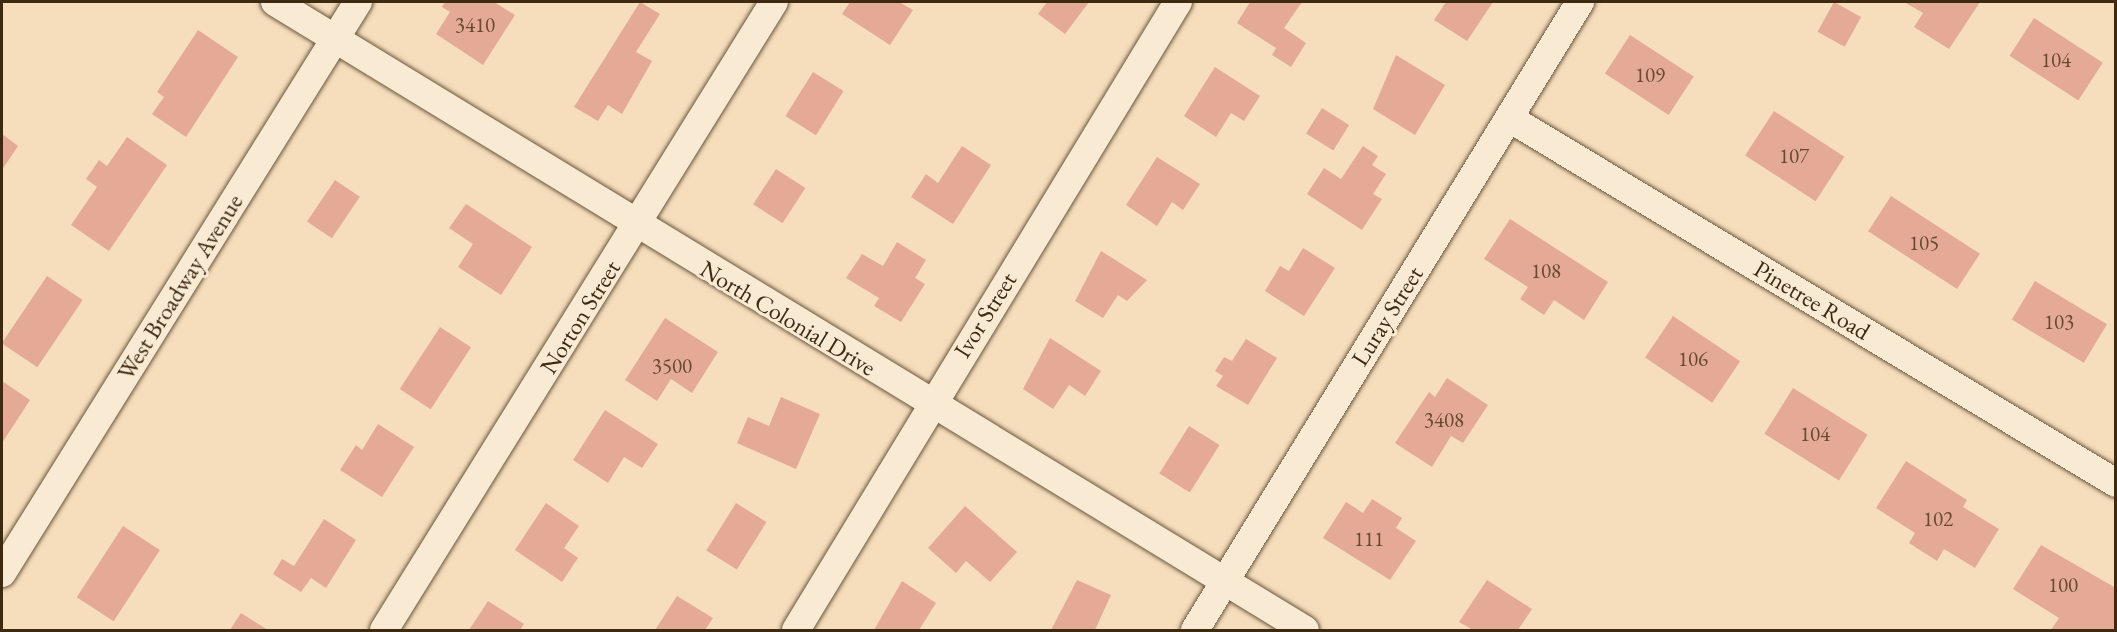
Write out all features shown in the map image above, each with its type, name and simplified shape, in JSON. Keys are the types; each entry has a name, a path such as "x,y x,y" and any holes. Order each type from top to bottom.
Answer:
{"street":[{"name":"North Colonial Drive","path":"275,2 636,226 1305,630"},
{"name":"West Broadway Avenue","path":"2,573 358,2"},
{"name":"Norton Street","path":"384,630 774,2"},
{"name":"Ivor Street","path":"796,630 930,404 1178,2"},
{"name":"Luray Street","path":"1195,630 1580,2"},
{"name":"Pinetree Road","path":"1509,118 2115,483"}],"building":[{"path":"445,2 494,2 515,15 483,65 436,34 450,12 442,7"},
{"path":"640,2 660,14 636,52 652,61 622,114 608,105 598,121 574,107"},
{"path":"850,2 899,2 913,10 890,45 842,14"},
{"path":"1047,2 1089,2 1065,34 1038,14"},
{"path":"1250,2 1302,2 1284,28 1306,43 1291,67 1272,55 1276,48 1237,23"},
{"path":"1446,2 1493,2 1467,41 1434,20"},
{"path":"1834,2 1861,17 1845,47 1818,32"},
{"path":"1904,2 1980,2 1949,49 1914,27 1923,13"},
{"path":"2034,18 2103,63 2078,100 2009,56"},
{"path":"198,30 238,57 186,137 152,114 164,97 157,92"},
{"path":"1630,35 1694,76 1669,115 1605,74"},
{"path":"1396,55 1445,85 1415,135 1373,109"},
{"path":"1215,67 1260,96 1244,121 1231,113 1216,137 1184,116"},
{"path":"813,72 844,91 816,135 785,116"},
{"path":"1322,108 1349,125 1333,150 1306,133"},
{"path":"1774,111 1844,157 1816,201 1745,155"},
{"path":"2,134 18,146 2,170"},
{"path":"127,137 167,165 109,251 71,225 97,187 86,179 99,160 107,166"},
{"path":"962,146 991,165 953,224 911,197 926,174 938,183"},
{"path":"1363,146 1378,156 1372,165 1386,174 1373,194 1382,199 1362,230 1307,194 1324,168 1341,179"},
{"path":"1157,157 1200,184 1183,210 1172,202 1157,226 1126,205"},
{"path":"776,169 805,188 782,223 753,204"},
{"path":"335,180 360,197 332,238 307,221"},
{"path":"1891,196 1980,254 1957,289 1868,231"},
{"path":"466,204 532,247 501,295 458,267 473,244 449,228"},
{"path":"1510,219 1608,282 1584,320 1554,300 1544,315 1520,299 1528,287 1484,259"},
{"path":"897,242 926,260 915,278 925,284 901,322 874,306 879,298 846,278 862,254 883,266"},
{"path":"1303,248 1335,268 1304,316 1265,291 1280,266 1289,271"},
{"path":"1101,251 1147,280 1127,301 1118,295 1103,318 1075,301"},
{"path":"47,276 83,300 37,367 2,343"},
{"path":"2035,281 2107,324 2084,363 2012,320"},
{"path":"1673,316 1740,361 1712,403 1645,357"},
{"path":"665,318 718,352 692,393 671,379 657,401 625,380"},
{"path":"440,327 471,347 431,409 400,389"},
{"path":"1050,338 1101,371 1085,396 1069,385 1053,409 1023,389"},
{"path":"1246,339 1277,358 1248,405 1216,386 1223,376 1215,371 1224,357 1232,361"},
{"path":"1447,378 1488,405 1463,443 1451,436 1432,467 1395,443 1429,392 1435,397"},
{"path":"2,381 30,400 2,443"},
{"path":"1793,388 1868,435 1839,480 1764,434"},
{"path":"781,397 820,414 796,469 737,443 748,417 769,426"},
{"path":"605,410 658,444 642,468 624,457 608,483 573,460"},
{"path":"378,424 414,447 382,497 340,470 356,445 362,450"},
{"path":"1189,426 1220,445 1190,493 1159,473"},
{"path":"1906,461 1967,500 1963,507 1999,529 1975,568 1944,549 1937,561 1909,543 1915,533 1876,508"},
{"path":"1372,499 1402,518 1396,528 1416,541 1390,580 1323,538 1346,502 1363,513"},
{"path":"546,503 579,526 564,548 578,558 562,582 515,550"},
{"path":"736,503 767,522 737,570 706,550"},
{"path":"965,506 1017,552 990,582 966,561 956,573 928,548"},
{"path":"324,519 356,540 326,588 311,578 301,592 273,574 282,559 294,566"},
{"path":"123,526 160,550 114,621 77,597"},
{"path":"2041,545 2116,588 2116,630 2051,630 2059,618 2013,589"},
{"path":"1077,580 1111,595 1095,630 1051,630"},
{"path":"1487,580 1532,609 1518,630 1473,630 1459,622"},
{"path":"902,581 936,603 919,630 874,630"},
{"path":"677,596 713,618 705,630 655,630"},
{"path":"488,601 524,624 520,630 469,630"},
{"path":"241,613 268,630 230,630"}]}
